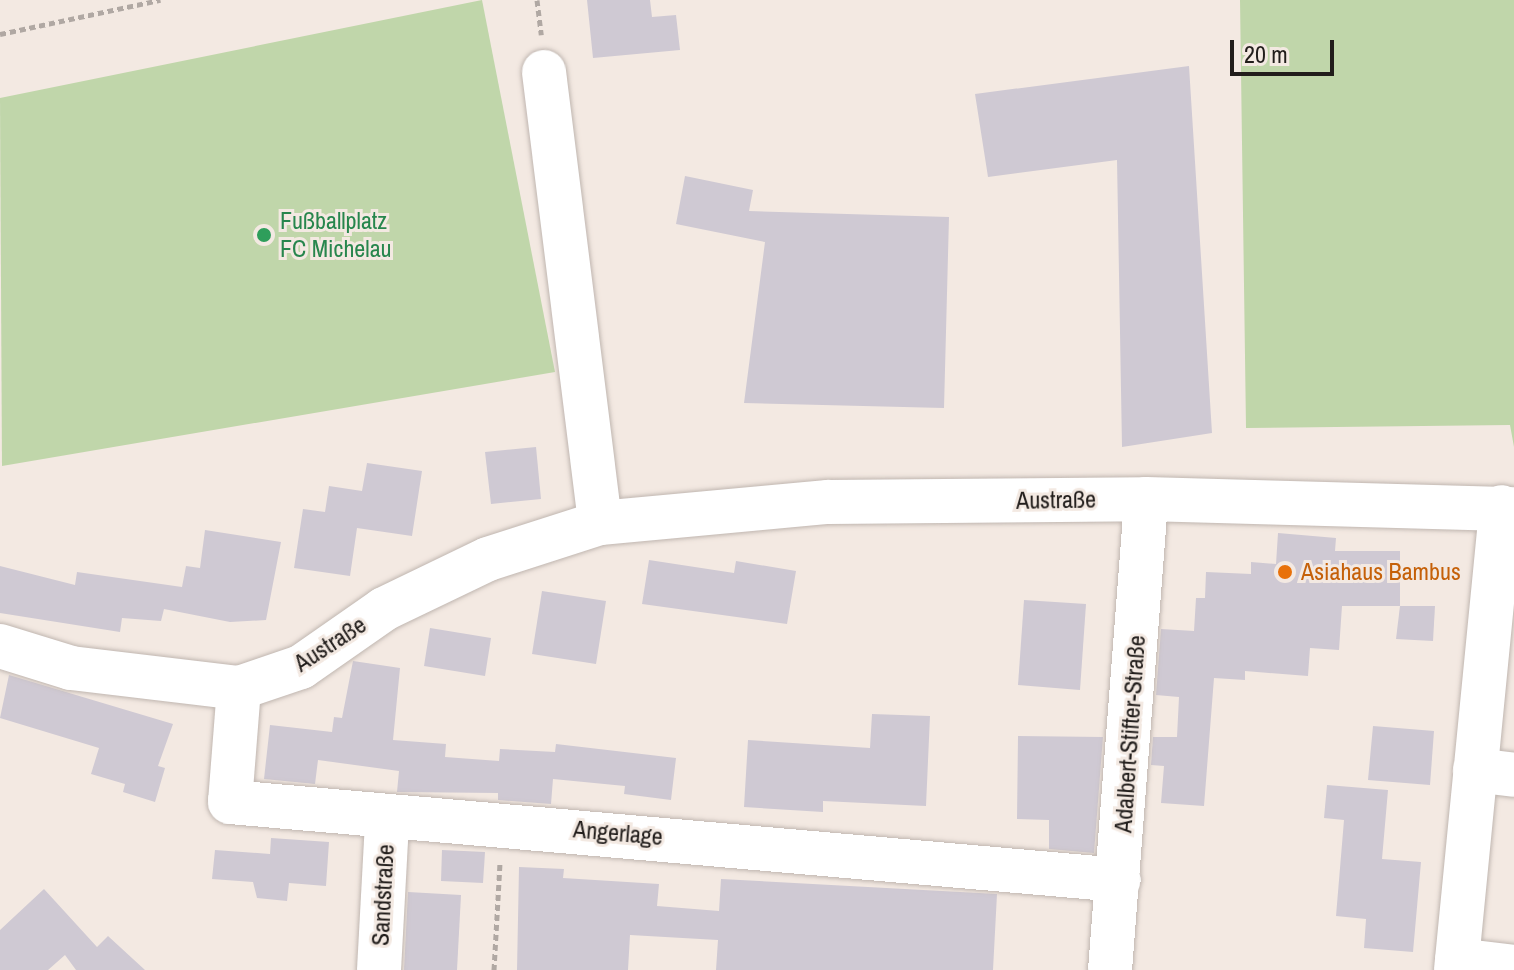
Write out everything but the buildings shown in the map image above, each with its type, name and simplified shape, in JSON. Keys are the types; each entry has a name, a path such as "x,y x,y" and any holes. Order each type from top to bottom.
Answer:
{"street":[{"path":"544,72 600,523"},
{"name":"Austraße","path":"0,646 71,668 239,688 301,667 384,609 488,559 600,523 828,502 1146,499 1507,508"},
{"name":"Adalbert-Stifter-Straße","path":"1110,970 1146,499"},
{"path":"1507,508 1495,772 1457,965 1514,967"},
{"name":"Angerlage","path":"239,688 230,802 387,820 502,822 1119,880"},
{"name":"Sandstraße","path":"379,970 387,820"}],"path":[{"path":"0,34 160,0"},
{"path":"494,970 502,822"}],"green space":[{"name":"Fußballplatz FC Michelau","path":"482,0 555,372 2,466 0,98"},
{"path":"1240,0 1514,0 1514,447 1510,425 1246,428"}],"place":[{"name":"Fußballplatz FC Michelau","path":"264,235"},
{"name":"Asiahaus Bambus","path":"1285,572"}]}
